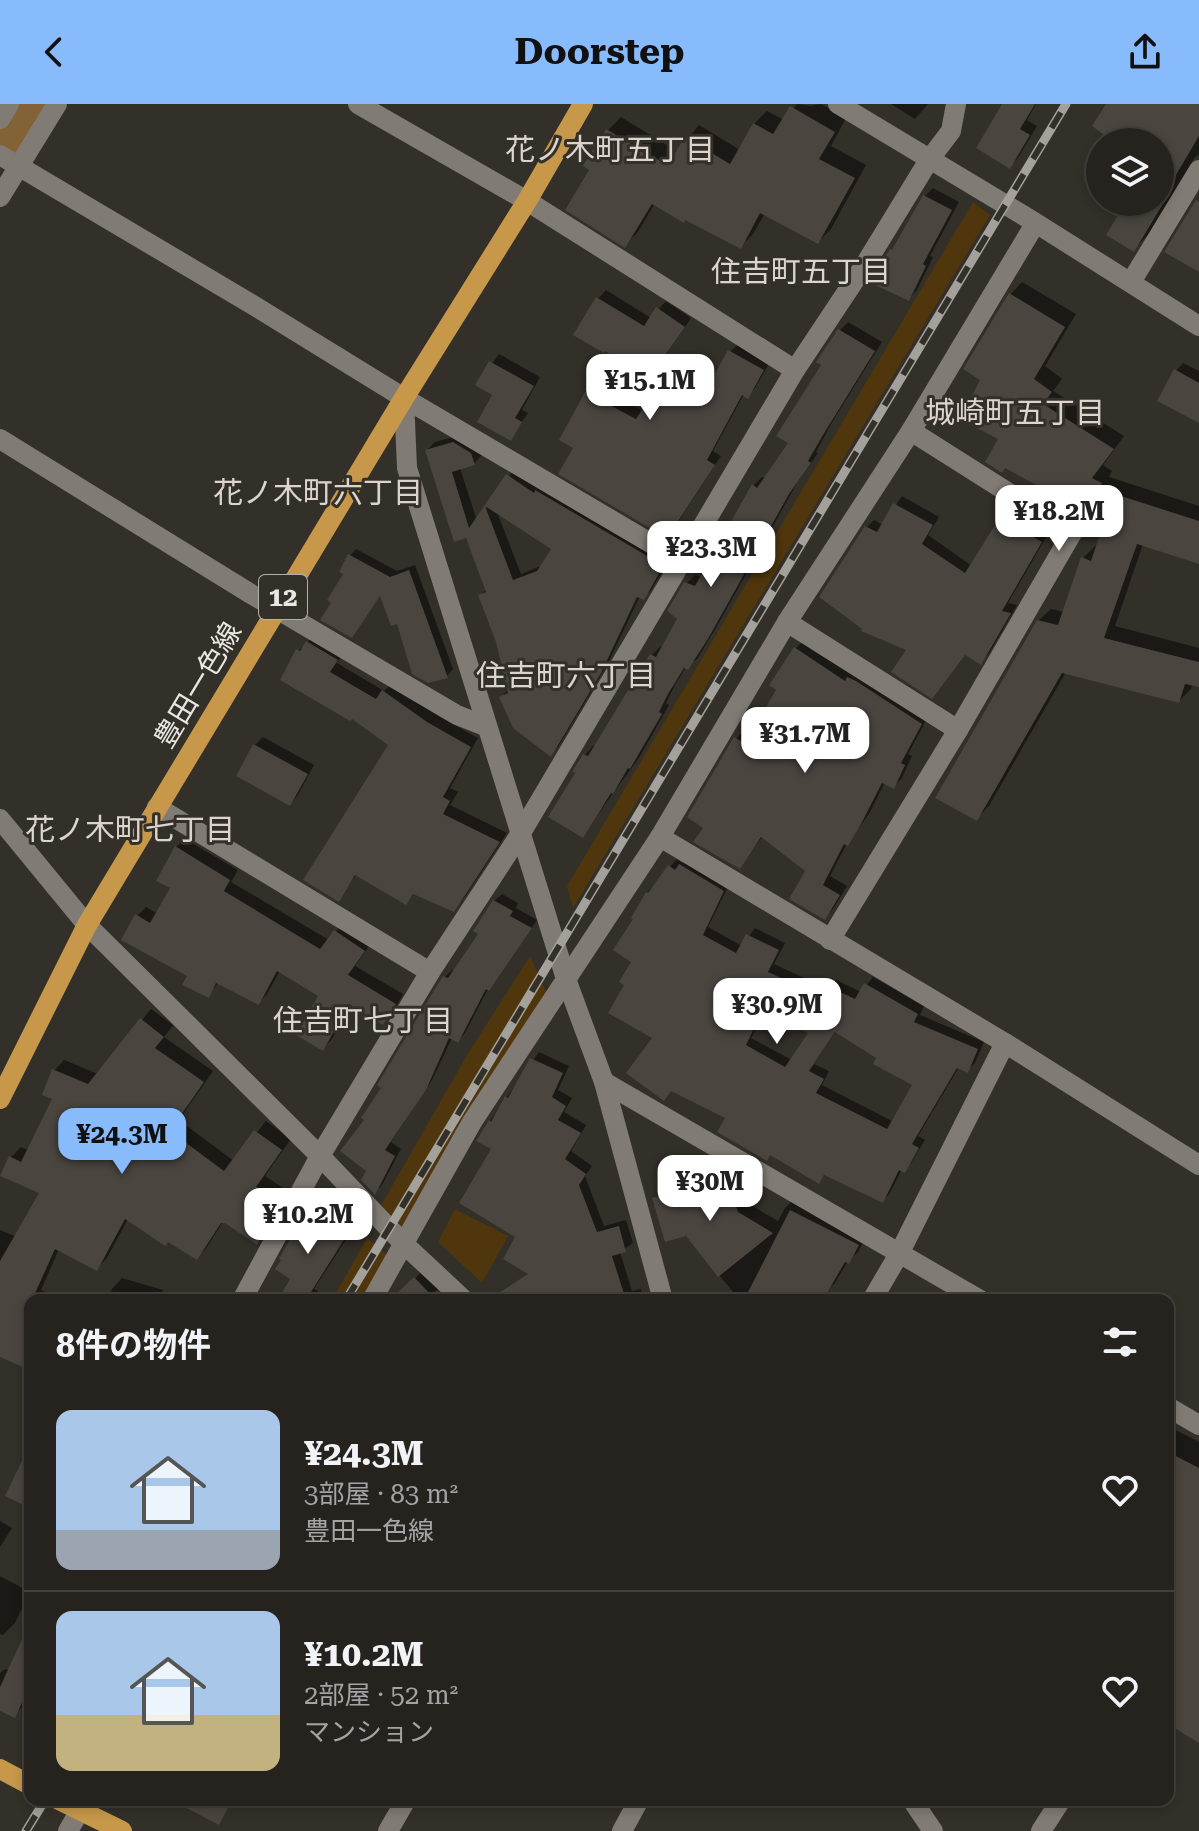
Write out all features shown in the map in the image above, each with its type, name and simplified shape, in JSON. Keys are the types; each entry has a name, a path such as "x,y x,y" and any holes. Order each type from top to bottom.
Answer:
{"main road":[{"name":"豊田一色線","path":"0,1099 87,925 583,104"},
{"path":"0,1769 24,1782"},
{"path":"83,1806 122,1831"}],"street":[{"path":"0,119 9,104"},
{"path":"0,197 7,160 57,104"},
{"path":"358,104 527,201 795,370"},
{"path":"838,104 1199,326"},
{"path":"245,1294 320,1156 430,972 521,833 795,370 929,160 951,131 956,104"},
{"path":"7,160 681,561"},
{"path":"1131,282 1199,170"},
{"path":"375,1294 472,1122 660,837 787,622 911,431 1035,224"},
{"path":"404,398 407,468 566,979 604,1082 661,1294"},
{"path":"830,940 958,730 1072,533 911,431"},
{"path":"0,439 276,609 457,715 485,726"},
{"path":"787,622 958,730"},
{"path":"157,807 430,972"},
{"path":"0,819 87,925 458,1294"},
{"path":"660,837 1005,1043 1199,1165"},
{"path":"876,1294 899,1254 1005,1043"},
{"path":"604,1082 969,1294"},
{"path":"1174,1410 1199,1425"},
{"path":"68,1831 83,1806"},
{"path":"388,1831 403,1806"},
{"path":"622,1831 636,1806"},
{"path":"916,1806 933,1831"},
{"path":"1041,1831 1057,1806"}],"shaded area":[{"path":"973,202 990,215 573,908 567,886"},
{"path":"530,956 546,992 402,1231 380,1207 467,1055"},
{"path":"455,1209 508,1236 482,1283 438,1242"},
{"path":"367,1238 390,1258 369,1294 335,1294"}],"building":[{"path":"1002,104 1035,104 1020,129 1030,135 1010,169 976,148"},
{"path":"1106,104 1199,104 1199,136 1174,178 1174,128 1092,126"},
{"path":"790,106 835,132 819,159 855,178 818,244 760,213 741,249 685,220 684,223 652,204 625,248 565,210 589,170 583,166 606,129 667,165 685,137 730,164 753,123 773,134"},
{"path":"923,195 952,210 923,264 926,266 909,301 869,282 892,250"},
{"path":"1196,200 1199,202 1199,272 1164,252"},
{"path":"1118,216 1156,216 1134,252 1106,235"},
{"path":"1009,293 1065,327 1034,379 1052,392 1043,404 1114,449 1092,478 1102,483 1099,489 1199,521 1199,564 1137,544 1104,638 1199,662 1199,687 1185,684 1179,703 1062,673 977,821 935,798 1037,620 1058,625 1081,557 1091,561 1104,522 1005,468 1002,473 985,462 998,439 960,419 980,380 963,369"},
{"path":"596,297 644,326 656,307 685,327 659,364 705,392 728,350 764,370 748,399 742,395 707,460 715,465 667,538 558,474 573,448 559,440 585,392 636,419 657,386 605,351 573,335"},
{"path":"838,329 875,351 823,435 808,461 811,463 789,494 709,637 668,694 659,712 662,714 630,769 583,838 548,817 583,754 588,756 650,654 656,657 677,619 667,611 684,582 695,586 752,484 757,488 788,443 776,436 821,365 816,362"},
{"path":"489,361 534,386 515,418 522,422 511,441 477,422 492,395 475,385"},
{"path":"1174,369 1199,383 1199,423 1157,401"},
{"path":"453,442 471,453 475,465 452,472 469,528 506,474 654,560 651,565 661,570 644,600 637,597 601,673 551,757 513,728 499,697 508,693 496,642 478,595 486,592 466,538 454,542 425,450","holes":["485,506 551,549 537,571 513,580"]},
{"path":"893,503 933,525 922,544 965,573 1000,517 1042,542 1002,611 1011,613 981,665 965,655 932,699 891,672 906,650 861,631 819,597 865,526 877,532"},
{"path":"348,554 390,577 409,570 448,678 428,683 412,674 397,624 391,626 380,596 352,638 320,620 331,603 327,600 343,574 339,572"},
{"path":"306,641 338,660 330,672 376,699 382,690 427,722 471,747 443,797 450,801 443,814 500,842 454,912 413,894 406,905 355,875 339,902 303,880 388,745 352,719 350,721 280,680 296,649 300,651"},
{"path":"794,647 845,681 847,677 856,681 922,724 901,763 905,765 894,789 882,783 823,885 840,895 825,920 789,899 805,871 761,837 740,869 693,842 703,828 687,817 734,737 745,743 776,690 769,685"},
{"path":"253,744 308,774 290,806 236,776"},
{"path":"175,846 230,880 224,891 320,949 334,930 365,951 348,975 396,1004 383,1025 349,1004 323,1051 296,1035 318,996 277,971 259,1005 216,983 209,998 182,985 187,976 121,940 135,914 150,923 170,888 156,881"},
{"path":"679,864 724,891 703,935 736,953 746,934 779,950 768,972 822,996 827,986 855,999 864,983 918,1014 914,1022 978,1049 968,1073 957,1068 912,1144 919,1148 905,1173 899,1170 883,1203 824,1175 819,1184 770,1155 767,1161 717,1132 725,1118 671,1091 664,1101 626,1073 652,1038 608,1013 624,985 619,982 631,962 613,950 646,892 668,865 675,870","holes":["762,1012 808,1033 785,1067 746,1045","835,1032 876,1058 873,1064 912,1085 887,1129 816,1093 824,1079 809,1071"]},
{"path":"493,900 513,911 510,916 532,928 489,991 486,989 458,1043 449,1038 426,1090 385,1150 395,1156 375,1195 361,1180 366,1171 340,1151 364,1120 361,1118 381,1088 377,1085 441,979 443,976 448,978 478,934 473,931"},
{"path":"140,1018 164,1037 155,1048 204,1082 170,1131 224,1171 254,1130 282,1150 256,1187 280,1203 257,1245 221,1223 197,1260 168,1242 165,1246 125,1219 97,1271 55,1249 35,1294 24,1294 24,1367 0,1357 0,1261 39,1193 0,1176 9,1156 21,1162 52,1099 42,1095 52,1069 88,1084"},
{"path":"530,1058 563,1073 552,1097 566,1106 558,1120 581,1133 565,1159 586,1174 579,1185 597,1232 619,1226 626,1252 612,1256 624,1294 497,1294 528,1274 503,1259 515,1237 459,1203 491,1149 476,1141 505,1096 508,1098"},
{"path":"728,1176 738,1212 773,1233 718,1277 686,1236 665,1242 652,1198"},
{"path":"790,1210 859,1245 826,1294 747,1294"},
{"path":"311,1212 347,1235 310,1294 281,1294 290,1279 275,1269 302,1217 306,1220"},
{"path":"414,1277 430,1294 396,1294"},
{"path":"1174,1455 1199,1468 1199,1743 1174,1728"},
{"path":"24,1456 24,1505 5,1496"},
{"path":"24,1635 24,1698 15,1718 0,1711 0,1687"},
{"path":"183,1806 229,1806 219,1825"}],"waterway":[{"path":"0,142 23,104"}],"railway":[{"path":"350,1294 1066,104"},
{"path":"26,1831 41,1806"}],"district":[{"name":"花ノ木町五丁目","path":"610,149"},
{"name":"住吉町五丁目","path":"801,271"},
{"name":"城崎町五丁目","path":"1015,412"},
{"name":"花ノ木町六丁目","path":"318,492"},
{"name":"住吉町六丁目","path":"566,675"},
{"name":"花ノ木町七丁目","path":"130,829"},
{"name":"住吉町七丁目","path":"363,1020"}]}
